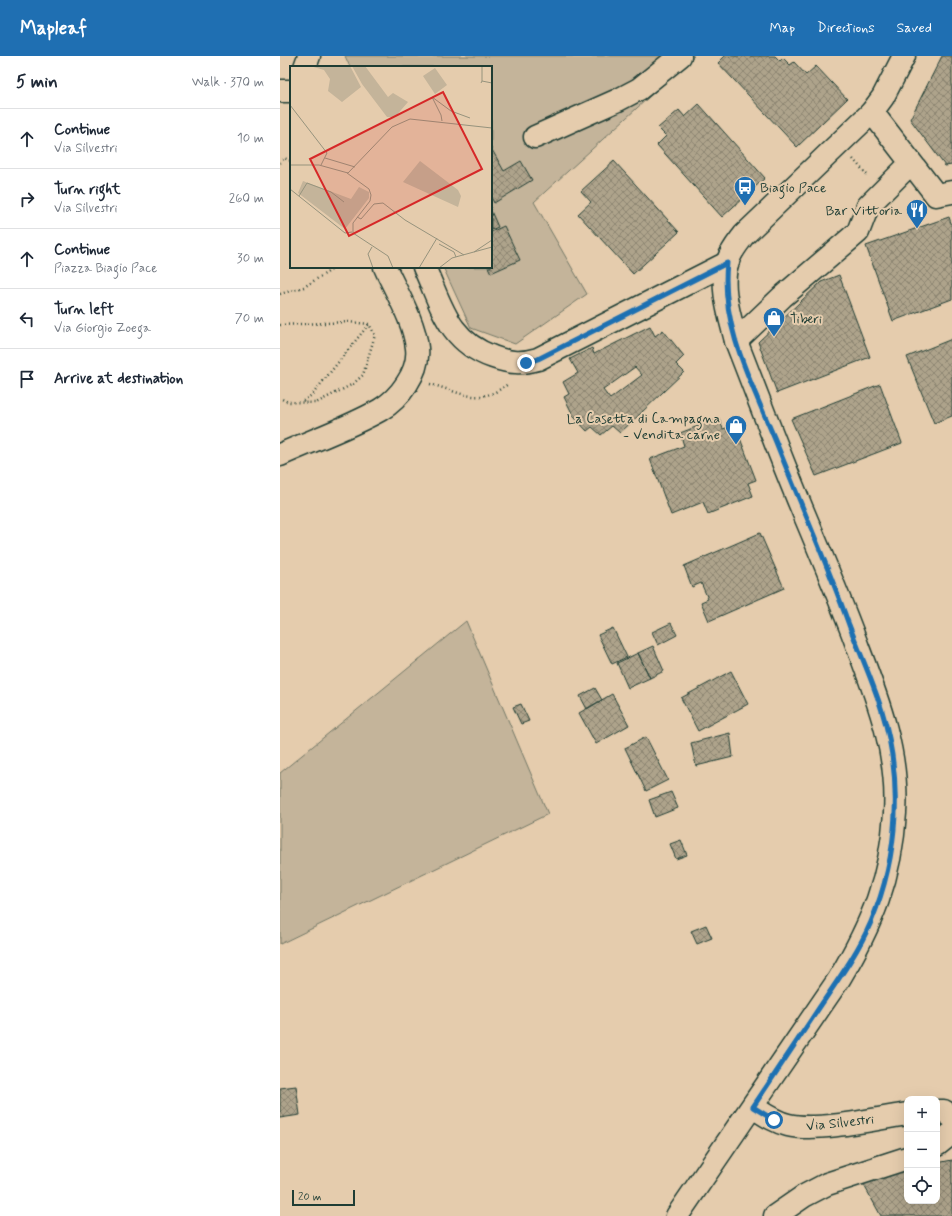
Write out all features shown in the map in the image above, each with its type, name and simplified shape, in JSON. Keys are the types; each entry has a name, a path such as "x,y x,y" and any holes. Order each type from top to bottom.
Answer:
{"main road":[{"path":"305,66 309,56"},
{"path":"535,137 639,89 680,56"},
{"path":"677,1216 753,1107 839,979 871,921 887,869 895,818 895,791 893,764 882,710 838,592 736,341 726,293 727,263 735,248 752,226 872,112 883,97 904,56"},
{"path":"872,112 936,195 952,192"},
{"path":"736,341 782,297 858,232 868,206 911,163"},
{"path":"424,268 447,319 465,342 487,355 511,363 519,364 538,359 727,263"},
{"path":"280,455 380,410 398,395 413,373 418,350 415,333 385,268"},
{"name":"Via Silvestri","path":"753,1107 781,1123 801,1127 817,1127 904,1114"},
{"path":"940,1111 944,1111 952,1117"},
{"path":"940,1143 952,1134"},
{"path":"775,1216 804,1196 826,1184 904,1159"}],"path":[{"path":"280,163 284,158 290,160"},
{"path":"280,294 304,287 334,268"},
{"path":"280,325 348,322 369,324"},
{"path":"303,402 312,395 369,324"},
{"path":"280,398 288,402 316,403 352,384 363,375 375,335 369,324"},
{"path":"441,387 470,397 482,396 500,390"}],"shaded area":[{"path":"345,56 694,56 534,202 587,294 515,344 471,328 443,268 492,268 492,66 350,66"},
{"path":"466,621 548,814 280,944 280,773"}],"building":[{"path":"725,56 775,56 780,61 783,58 790,65 794,62 806,75 816,66 847,99 797,147 718,63"},
{"path":"942,56 952,56 952,165 945,166 910,119"},
{"path":"699,104 765,178 722,217 657,145 666,136 658,128 679,110 685,117"},
{"path":"492,150 504,171 521,161 532,180 494,203 492,199"},
{"path":"614,161 679,232 633,274 578,214 591,202 581,191"},
{"path":"492,213 498,227 492,230"},
{"path":"949,217 952,226 952,299 893,321 866,246"},
{"path":"504,226 520,260 491,273 488,268 492,268 492,232"},
{"path":"839,275 870,357 777,393 758,342 821,282"},
{"path":"650,326 655,336 663,330 684,356 676,364 684,372 620,433 612,426 601,435 592,427 587,431 574,417 564,397 569,394 563,382 578,373 570,359 592,348 594,354","holes":["635,367 642,375 610,399 603,390"]},
{"path":"952,339 952,416 934,423 907,357"},
{"path":"880,384 902,443 816,476 791,419"},
{"path":"719,418 723,429 735,425 756,480 748,483 753,496 708,514 703,502 671,515 650,459 684,446 680,433"},
{"path":"760,533 784,588 709,621 701,602 708,599 701,583 692,587 684,566"},
{"path":"671,623 677,635 658,645 652,632"},
{"path":"613,628 627,657 612,664 598,635"},
{"path":"653,646 664,671 650,678 638,653"},
{"path":"638,653 650,678 628,688 617,663"},
{"path":"731,671 748,704 698,731 681,698"},
{"path":"595,688 602,700 587,709 580,696"},
{"path":"612,694 629,725 596,744 579,713"},
{"path":"521,704 529,721 521,724 513,707"},
{"path":"730,733 733,757 696,766 691,743"},
{"path":"646,737 668,780 646,791 625,748"},
{"path":"671,792 678,808 655,817 649,800"},
{"path":"681,840 687,855 676,859 670,844"},
{"path":"706,925 712,938 697,944 691,931"},
{"path":"296,1086 300,1115 280,1118 280,1088"},
{"path":"952,1160 952,1216 881,1216 860,1178 904,1169 904,1204 940,1204 940,1162"}],"place":[{"name":"Biagio Pace","path":"745,206"},
{"name":"Bar Vittoria","path":"917,230"},
{"name":"Tiberi","path":"774,338"},
{"name":"La Casetta di Campagna - Vendita carne","path":"736,446"}],"route":[{"path":"526,363 538,359 727,263 726,293 730,319 736,341 802,508 838,592 882,710 889,737 893,764 895,812 893,837 880,896 871,921 839,979 753,1107 774,1120"}]}
